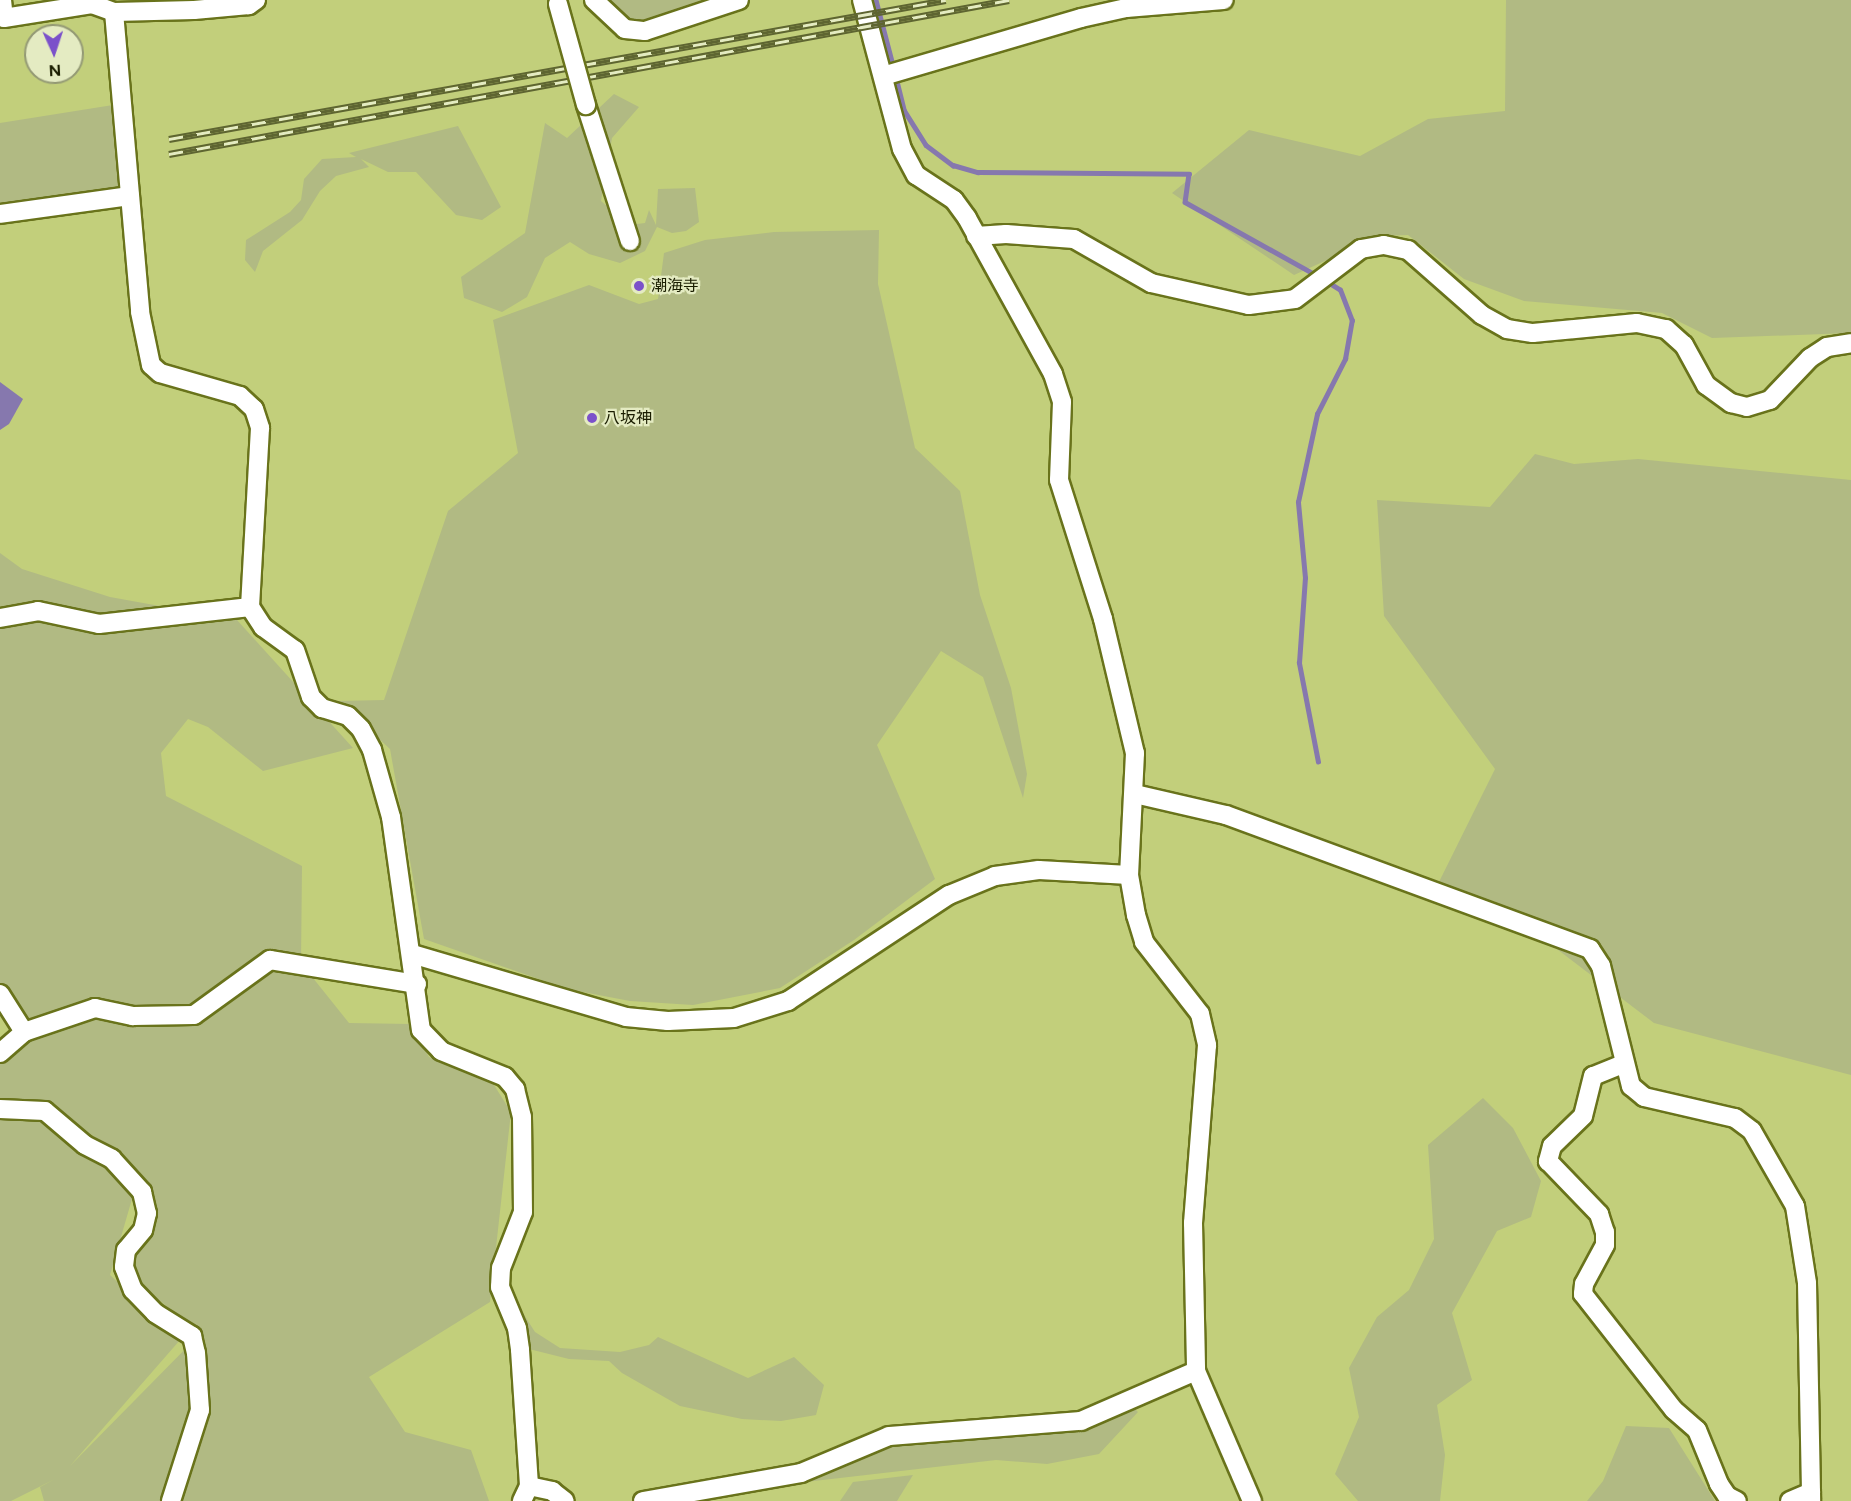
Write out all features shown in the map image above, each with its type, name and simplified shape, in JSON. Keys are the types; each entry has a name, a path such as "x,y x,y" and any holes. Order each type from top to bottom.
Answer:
{"street":[{"path":"2,0 4,18 92,4 114,12 194,5 249,4 256,0"},
{"path":"594,0 625,29 645,32 739,0"},
{"path":"862,0 902,149 916,175 954,200 1053,374 1062,402 1059,480 1103,619 1132,742 1135,794 1129,875 1144,942 1200,1014 1207,1045 1193,1223 1196,1371 1252,1501"},
{"path":"883,76 1092,15 1126,8 1224,0"},
{"path":"557,2 586,105 630,241"},
{"path":"114,12 140,312 151,364 171,380 240,396 254,409 260,428 250,607 262,627 295,650 311,697 322,708 348,716 361,729 372,750 391,817 422,1030 441,1051 505,1077 515,1089 522,1118 523,1212 501,1268 500,1287 518,1328 526,1494 552,1491 565,1501"},
{"path":"0,214 130,196"},
{"path":"976,236 1006,234 1074,239 1151,283 1249,305 1295,299 1361,249 1384,245 1408,250 1482,315 1507,329 1533,333 1637,323 1666,328 1684,345 1706,384 1731,403 1747,408 1770,400 1810,358 1827,347 1851,343"},
{"path":"0,618 38,611 99,624 250,607"},
{"path":"1135,794 1226,815 1590,949 1603,974 1623,1064 1631,1086 1644,1097 1735,1118 1752,1131 1795,1206 1807,1283 1811,1497 1790,1501"},
{"path":"411,954 626,1017 668,1021 734,1018 788,1000 949,895 995,876 1039,870 1129,875"},
{"path":"0,1053 24,1032 95,1008 142,1017 194,1015 270,960 417,984"},
{"path":"0,994 24,1032"},
{"path":"1623,1064 1593,1076 1583,1116 1552,1146 1548,1161 1599,1214 1605,1232 1605,1245 1584,1284 1583,1294 1674,1410 1697,1430 1719,1484 1727,1496 1737,1501"},
{"path":"0,1109 45,1111 85,1146 112,1159 142,1192 145,1222 126,1250 124,1267 133,1290 155,1313 192,1336 196,1353 200,1410 171,1501"},
{"path":"643,1501 801,1473 889,1436 1081,1421 1196,1371"}],"green space":[{"path":"603,0 725,0 681,16 636,24 609,9"},
{"path":"1506,0 1851,0 1851,333 1712,338 1662,313 1524,301 1464,279 1408,235 1380,236 1294,275 1172,193 1249,130 1360,156 1428,119 1505,111"},
{"path":"614,94 639,107 612,138 601,201 629,225 645,223 649,210 656,225 658,189 695,188 699,222 686,231 672,233 657,227 645,251 620,263 589,254 570,242 545,258 527,297 502,312 464,298 461,277 525,233 545,123 567,138"},
{"path":"113,105 122,190 0,208 0,123"},
{"path":"458,126 501,207 482,220 456,215 416,172 388,172 361,159 369,167 336,176 320,191 302,220 263,251 255,272 245,260 246,240 290,212 301,200 304,179 322,159 356,157 349,153"},
{"path":"879,230 878,284 915,448 960,491 980,595 1011,688 1027,774 1023,798 983,677 941,651 877,745 935,879 854,940 780,988 693,1005 630,1001 567,989 424,939 390,749 338,701 384,700 448,511 518,453 493,320 589,285 639,304 658,299 664,253 705,240 774,232"},
{"path":"1535,454 1574,464 1638,459 1851,480 1851,1075 1654,1023 1494,901 1435,890 1495,769 1384,616 1377,500 1490,507"},
{"path":"0,553 22,569 110,597 237,620 353,748 263,771 208,727 188,719 161,753 166,796 302,866 301,963 349,1023 410,1024 429,1057 489,1077 511,1112 490,1302 369,1377 405,1432 471,1450 489,1501 44,1501 40,1487 55,1479 11,1501 0,1501 0,1119 41,1116 134,1192 110,1275 180,1340 70,1466 200,1334 131,1277 136,1255 157,1210 118,1153 48,1105 0,1105 0,1058 24,1032 0,988"},
{"path":"1483,1098 1513,1128 1541,1181 1531,1217 1497,1231 1452,1313 1472,1380 1437,1405 1445,1455 1440,1501 1358,1501 1335,1474 1359,1417 1349,1368 1377,1317 1409,1290 1434,1239 1428,1145"},
{"path":"519,1307 535,1332 560,1348 620,1352 649,1345 658,1337 748,1378 794,1357 824,1385 816,1415 781,1421 742,1419 680,1406 622,1373 609,1361 569,1359 525,1348"},
{"path":"1133,1407 1138,1412 1099,1454 1047,1464 996,1460 788,1484 898,1444"},
{"path":"1626,1426 1669,1428 1715,1501 1587,1501 1603,1481"},
{"path":"913,1475 897,1501 840,1501 853,1482"}],"shaded area":[{"path":"0,382 23,399 9,424 0,430"}],"waterway":[{"path":"876,0 894,69"},
{"path":"896,77 904,110 926,145 953,165 978,172 1189,174 1185,202 1318,276"},
{"path":"1318,762 1299,663 1305,578 1298,502 1317,414 1345,359 1352,321 1340,290 1327,282"}],"railway":[{"path":"169,139 946,0"},
{"path":"169,154 1009,0"}],"place":[{"name":"潮海寺","path":"639,286"},
{"name":"八坂神","path":"592,418"}]}
